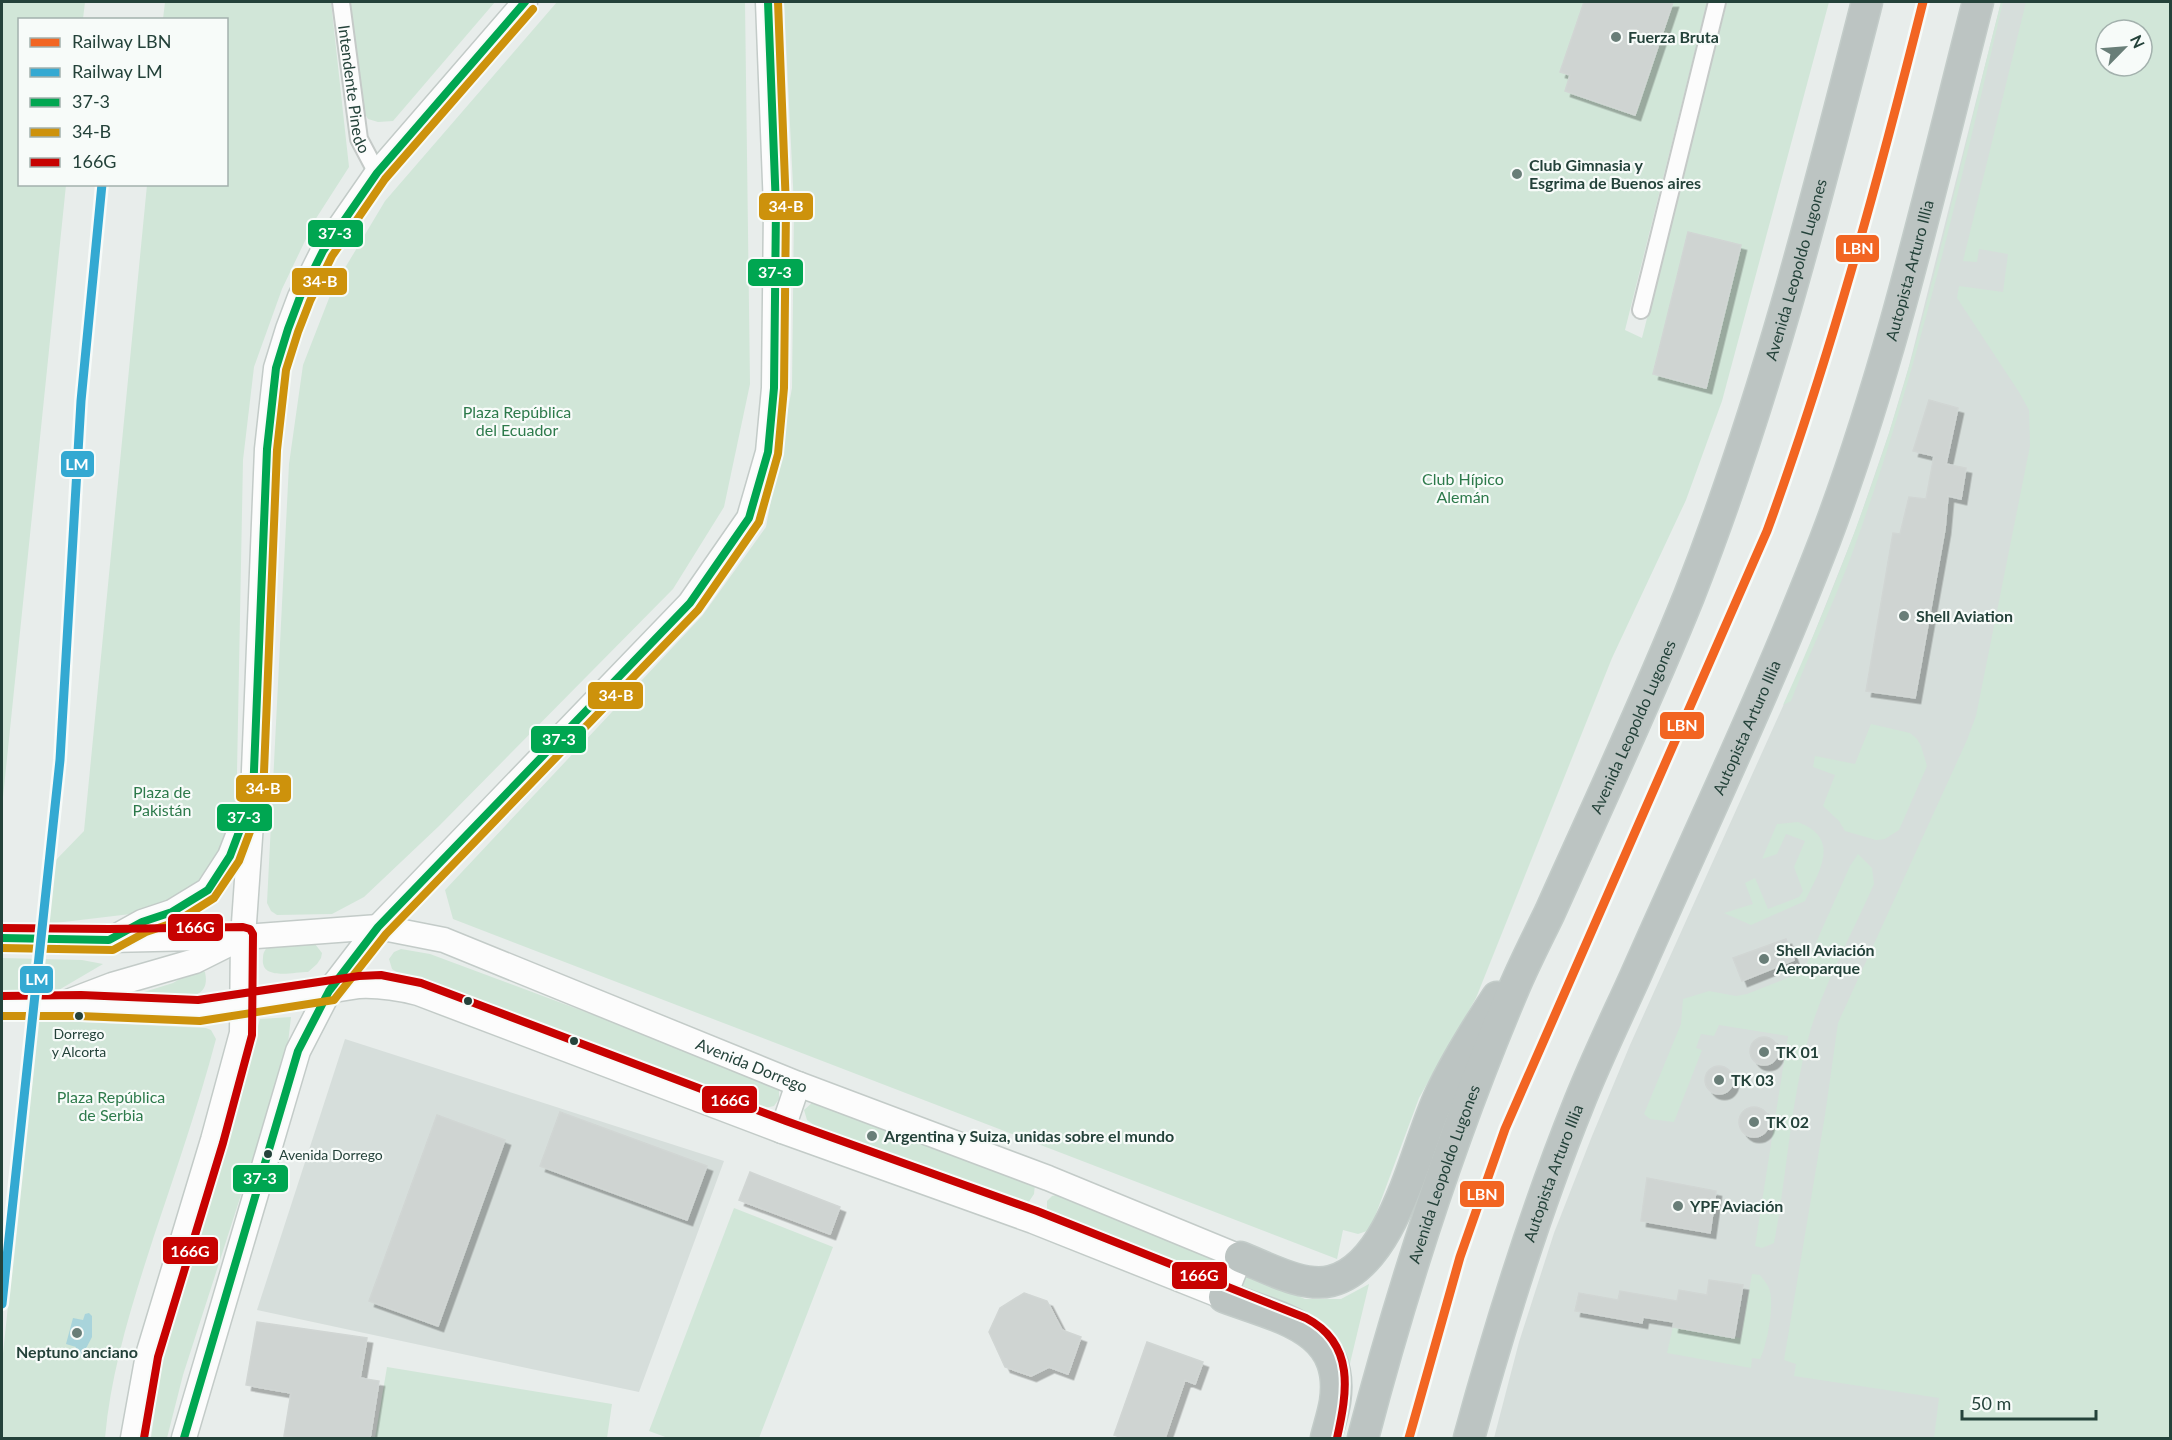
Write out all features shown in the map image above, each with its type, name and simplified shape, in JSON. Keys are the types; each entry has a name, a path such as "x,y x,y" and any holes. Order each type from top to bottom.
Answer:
{"highway":[{"name":"Avenida Leopoldo Lugones","path":"1363,1438 1416,1254 1447,1160 1514,988 1647,698 1733,477 1779,334 1826,164 1867,2"},
{"name":"Autopista Arturo Illia","path":"1469,1438 1515,1278 1579,1102 1784,644 1858,447 1886,355 1978,2"},
{"path":"1240,1257 1312,1283 1331,1281 1352,1272 1366,1259 1381,1240 1394,1217 1431,1114 1462,1052 1546,921"},
{"path":"1224,1297 1292,1323 1315,1336 1326,1347 1334,1364 1335,1383 1335,1402 1326,1438"}],"main road":[{"path":"133,1438 148,1354 213,1140 242,1033 240,1006 253,795 267,449 276,368 300,297 323,251 377,173 525,2"},
{"path":"184,1438 298,1051 329,991 378,927 690,603 749,518 768,452 774,388 776,208 768,2"},
{"path":"110,940 142,922 172,912 208,890 230,856 253,795"},
{"name":"Avenida Dorrego","path":"2,938 110,940 243,937 378,927 444,940 798,1084 1048,1178 1240,1257"},
{"path":"59,1005 112,985 195,961 243,937"},
{"path":"2,1006 59,1005 199,1011 380,985 418,993 782,1131 1033,1221 1224,1297 1240,1257"},
{"path":"782,1131 798,1084"}],"street":[{"name":"Intendente Pinedo","path":"341,2 359,139 377,173"},
{"path":"1641,310 1717,2"}],"shaded area":[{"path":"2001,2 2170,2 2170,1438 1494,1438 1519,1342 1554,1233 1592,1136 1630,1045 1802,664 1856,529 1909,366"},
{"path":"345,1039 724,1161 639,1392 257,1310"}],"green space":[{"path":"2,2 85,2 83,18 18,18 18,186 66,186 2,807"},
{"name":"Plaza de Pakistán","path":"165,2 331,2 349,167 315,220 282,289 254,367 243,460 236,824 208,878 185,896 139,913 47,924 54,862 84,831 147,186 228,186 228,18 163,18"},
{"path":"350,2 495,2 393,121 378,122 368,119 360,106"},
{"name":"Plaza República del Ecuador","path":"557,2 745,2 750,384 724,507 673,589 439,826 364,897 332,914 277,915 271,911 267,903 289,464 303,365 333,288 385,201"},
{"name":"Club Hípico Alemán","path":"784,2 1707,3 1625,330 1642,338 1727,2 1829,2 1722,401 1686,500 1612,658 1476,998 1419,1098 1370,1230 1358,1234 1343,1230 1337,1259 453,919 445,890 702,616 766,527 792,388 794,206"},
{"path":"2001,2 2003,2 1955,204 1901,405 1842,579 1791,701 1783,705 1840,570 1889,433 1920,326"},
{"path":"2026,2 2170,2 2170,1438 1934,1438 1939,1398 1794,1376 1796,1364 1784,1360 1838,1023 1976,716 2030,446 2029,410 1957,298 1959,286 2003,292 2008,254 1979,249 1977,262 1963,261"},
{"path":"1871,724 1910,733 1921,746 1927,766 1899,830 1885,839 1876,840 1845,831 1839,821 1823,806 1835,775 1813,767 1815,756 1855,764"},
{"path":"1798,822 1812,829 1820,837 1823,847 1821,867 1805,901 1751,925 1724,913 1753,904 1745,883 1755,878 1768,909 1799,897 1803,891 1794,867 1805,841 1786,834 1777,854 1762,859 1777,824"},
{"path":"1858,854 1872,868 1874,884 1829,981 1808,1039 1797,1090 1774,1243 1762,1248 1755,1246 1788,1036 1719,1025 1714,1036 1701,1034 1696,1048 1702,1050 1674,1122 1650,1119 1644,1114 1681,1024 1683,999 1709,991 1736,996 1747,994 1803,972 1850,866"},
{"path":"315,944 322,953 321,958 308,972 272,973 263,965 263,954 269,945"},
{"path":"401,949 430,954 771,1081 779,1088 779,1099 774,1106 765,1108 401,975 392,969 389,959 394,952"},
{"path":"2,958 82,960 103,964 57,991 2,990"},
{"path":"198,968 205,972 206,983 202,991 195,995 186,997 144,992 173,983"},
{"path":"291,1017 287,1052 183,1375 167,1438 151,1438 161,1368 260,1019"},
{"name":"Plaza República de Serbia","path":"38,1020 206,1028 211,1030 216,1039 130,1313 112,1387 105,1438 2,1438 2,1363"},
{"path":"814,1101 1035,1184 1034,1194 1028,1203 1017,1205 818,1128 807,1120 804,1110"},
{"path":"1061,1194 1305,1299 1341,1299 1369,1284 1346,1380 1344,1365 1050,1216 1047,1201 1052,1196"},
{"path":"734,1208 833,1247 759,1438 668,1438 649,1431"},
{"path":"1752,1274 1760,1275 1767,1285 1771,1307 1763,1353 1760,1359 1752,1358 1751,1368 1667,1353 1673,1327 1741,1338"},
{"path":"387,1367 612,1404 607,1438 375,1438"}],"water":[{"path":"89,1313 92,1316 92,1337 82,1356 78,1357 75,1354 76,1347 66,1344 73,1318 83,1320 85,1314"}],"building":[{"path":"1584,2 1673,2 1635,115 1565,91 1570,75 1560,72"},
{"path":"1688,232 1741,245 1706,388 1653,374"},
{"name":"Shell Aviation","path":"1929,400 1958,408 1946,464 1966,468 1961,499 1948,496 1945,529 1915,698 1866,691 1893,533 1900,534 1909,497 1926,499 1934,456 1913,451"},
{"name":"Shell Aviación Aeroparque","path":"1786,939 1794,960 1742,981 1733,958"},
{"name":"TK 01","path":"1764,1037 1774,1041 1778,1051 1774,1061 1764,1065 1754,1061 1750,1051 1754,1041"},
{"name":"TK 03","path":"1719,1066 1729,1070 1733,1080 1729,1090 1719,1094 1709,1090 1705,1080 1709,1070"},
{"name":"TK 02","path":"1754,1107 1760,1108 1768,1116 1768,1128 1760,1136 1754,1137 1748,1136 1740,1128 1739,1122 1740,1116 1748,1108"},
{"path":"560,1112 707,1166 687,1220 540,1166"},
{"path":"437,1115 505,1140 438,1326 369,1301"},
{"path":"750,1172 840,1207 830,1234 739,1200"},
{"name":"YPF Aviación","path":"1647,1178 1716,1191 1710,1233 1641,1221"},
{"path":"1709,1280 1743,1285 1734,1338 1673,1327 1674,1322 1643,1317 1642,1323 1575,1311 1579,1293 1618,1300 1620,1291 1677,1301 1679,1290 1707,1295"},
{"path":"1024,1293 1047,1301 1062,1330 1081,1337 1068,1374 1049,1367 1031,1376 1005,1367 989,1332 1000,1308"},
{"path":"257,1322 367,1338 360,1378 379,1381 370,1438 284,1436 291,1393 246,1385"},
{"path":"1147,1342 1203,1362 1195,1384 1185,1380 1165,1438 1123,1438 1114,1435"}],"rail line":[{"name":"LBN","path":"1409,1438 1460,1257 1505,1129 1767,531 1812,401 1852,269 1923,2"},
{"name":"LM","path":"2,1304 60,760 81,401 102,186"}],"transit line":[{"name":"37-3","path":"2,938 109,940 142,922 172,912 208,890 230,856 253,795 267,449 276,368 288,329 300,297 323,251 377,173 525,2"},
{"name":"37-3","path":"184,1438 298,1051 329,991 378,927 690,603 749,518 768,452 774,388 776,208 768,2"},
{"name":"34-B","path":"2,1016 80,1016 200,1021 334,1000 386,934 698,610 759,522 778,454 784,388 786,208 778,2"},
{"name":"34-B","path":"2,948 113,950 146,932 176,922 214,898 239,861 263,797 277,450 286,370 298,332 332,256 385,179 533,9"},
{"name":"166G","path":"2,928 243,927 250,929 253,934 252,1035 223,1143 158,1357 144,1438"},
{"name":"166G","path":"2,996 81,995 198,1000 359,976 381,975 421,983 786,1121 1037,1211 1306,1318 1322,1329 1333,1341 1344,1371 1345,1387 1337,1438"}],"place":[{"name":"Fuerza Bruta","path":"1616,37"},
{"name":"Club Gimnasia y Esgrima de Buenos aires","path":"1517,174"},
{"name":"Shell Aviation","path":"1904,616"},
{"name":"Shell Aviación Aeroparque","path":"1764,959"},
{"name":"Dorrego y Alcorta","path":"79,1016"},
{"name":"TK 01","path":"1764,1052"},
{"name":"TK 03","path":"1719,1080"},
{"name":"TK 02","path":"1754,1122"},
{"name":"Argentina y Suiza, unidas sobre el mundo","path":"872,1136"},
{"name":"Avenida Dorrego","path":"268,1154"},
{"name":"YPF Aviación","path":"1678,1206"},
{"name":"Neptuno anciano","path":"77,1333"}]}
